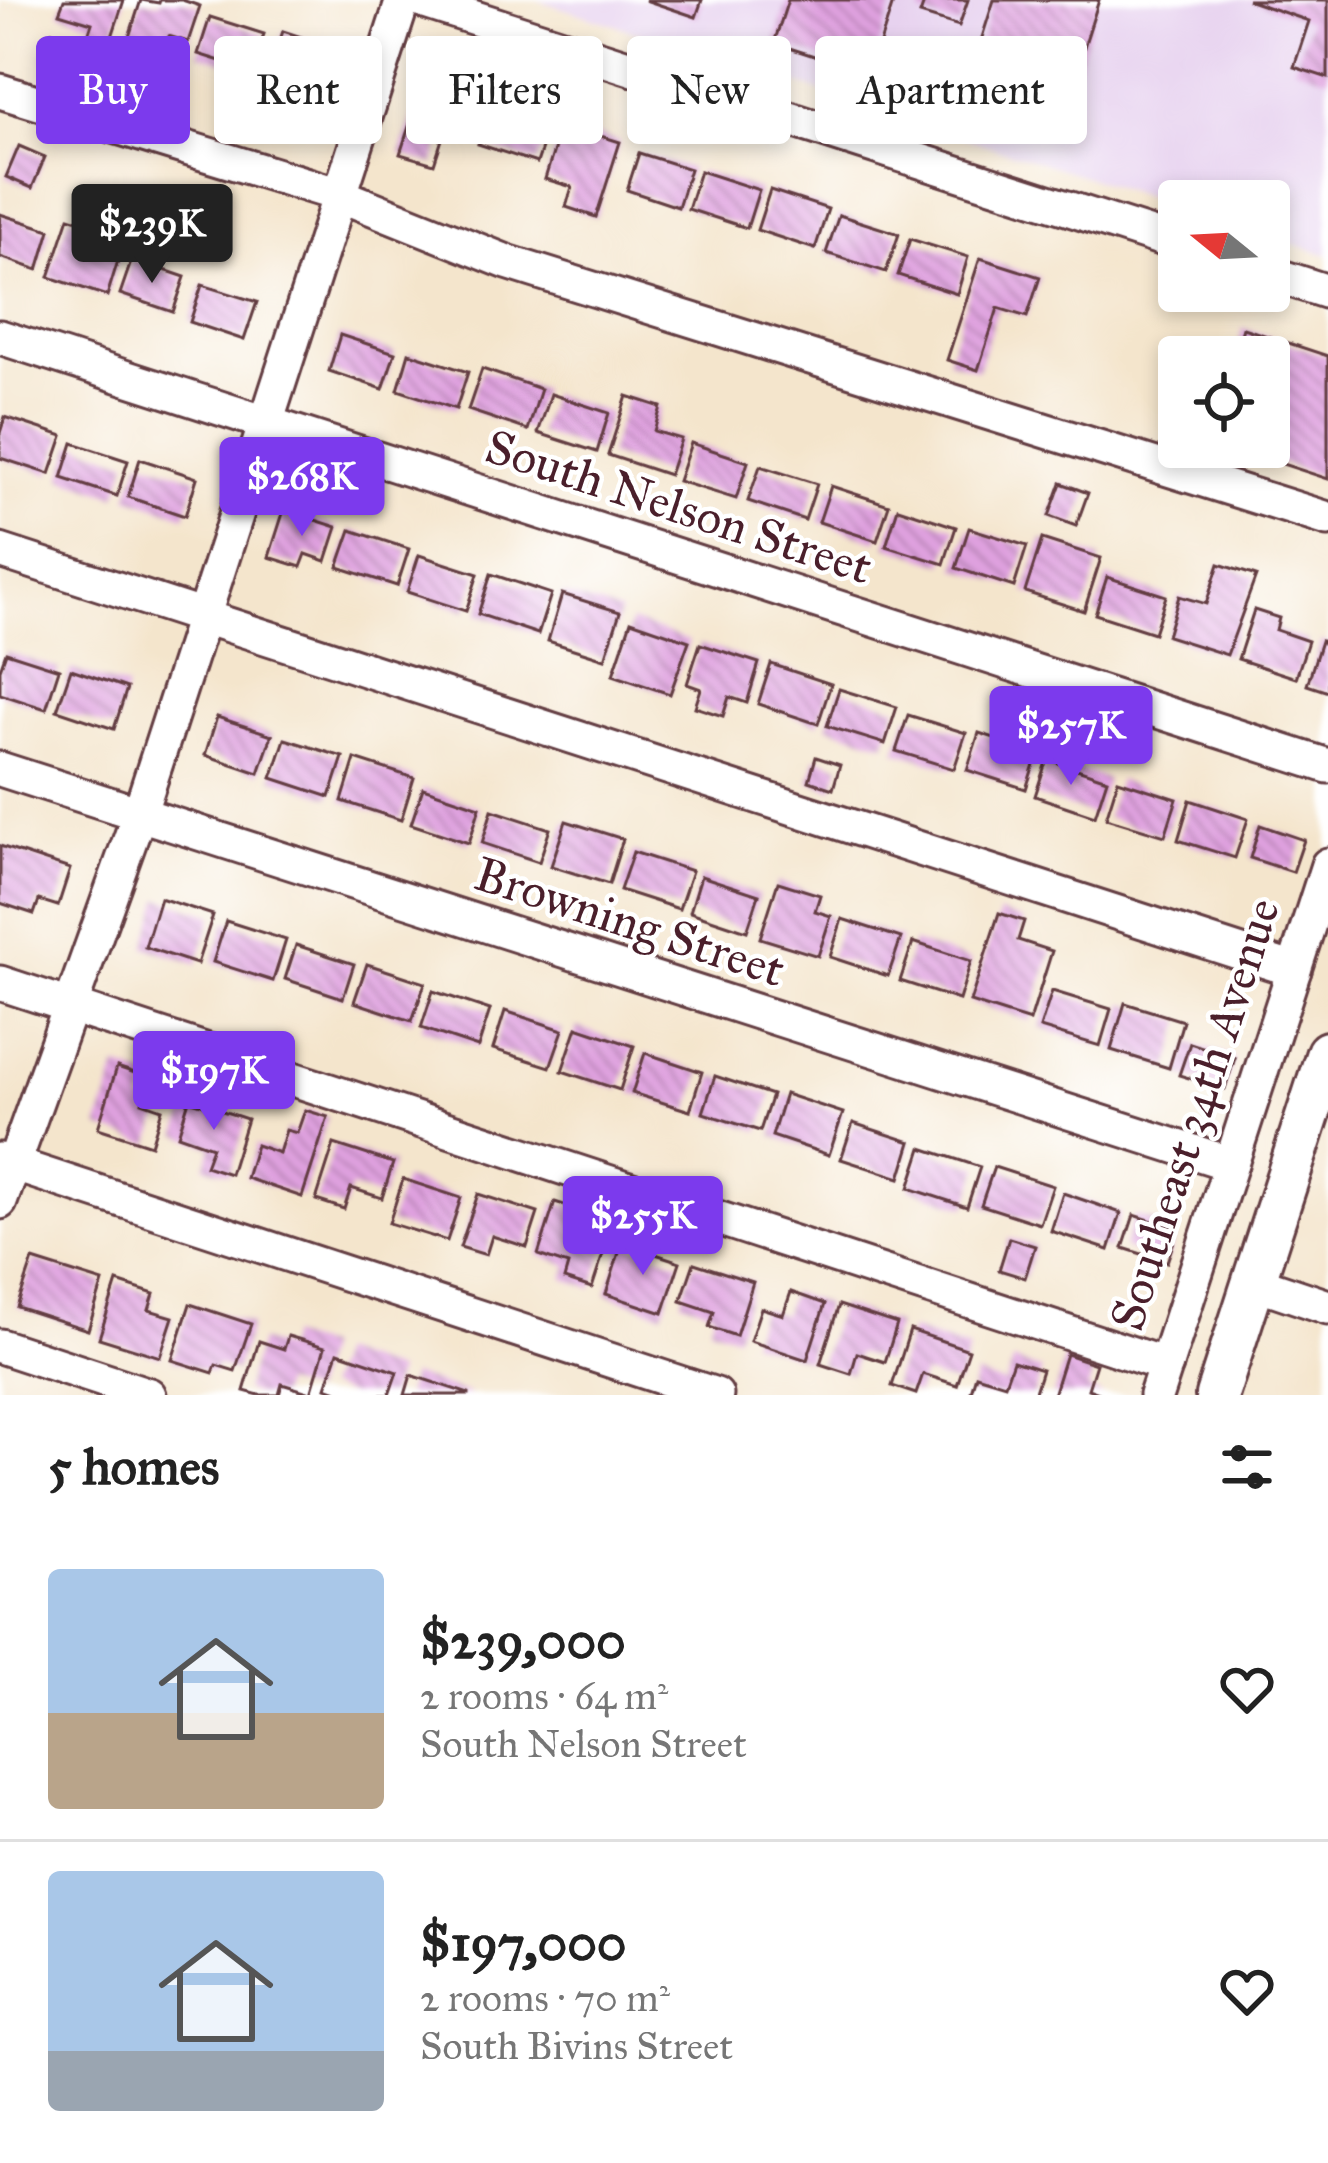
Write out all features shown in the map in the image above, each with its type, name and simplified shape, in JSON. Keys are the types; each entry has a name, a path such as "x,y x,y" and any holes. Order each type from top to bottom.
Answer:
{"main road":[{"path":"1217,1395 1328,1053"}],"street":[{"path":"0,1202 6,1162 70,1006 139,815 403,0"},
{"path":"419,0 1158,237"},
{"path":"0,91 340,195 507,262 1328,519"},
{"path":"1290,280 1328,292"},
{"name":"South Nelson Street","path":"0,337 1328,766"},
{"path":"0,551 1294,970"},
{"name":"Browning Street","path":"0,770 1231,1164"},
{"name":"Southeast 34th Avenue","path":"1161,1380 1328,865"},
{"path":"0,983 1161,1380"},
{"path":"6,1162 716,1395"},
{"path":"1254,1282 1328,1307"},
{"path":"0,1346 149,1395"}],"shaded area":[{"path":"537,0 1328,0 1328,255 1290,243 1290,180 1158,180 1158,200 984,144 1087,144 1087,36 815,36 815,90 791,82 791,36 649,36"}],"building":[{"path":"64,0 124,0 112,36 88,36 92,23 59,13"},
{"path":"141,0 182,0 200,6 190,36 129,36"},
{"path":"645,0 702,0 696,17"},
{"path":"788,0 894,0 882,36 815,36 815,56 791,48 791,36 776,36"},
{"path":"925,0 968,0 959,26 920,14"},
{"path":"994,0 1099,0 1087,37 982,36"},
{"path":"1247,0 1328,0 1328,78 1294,67 1309,21"},
{"path":"210,17 264,34 214,36 214,59 198,54"},
{"path":"406,136 406,144 440,144 434,164 400,154"},
{"path":"603,137 620,142 596,217 566,207 572,187 545,179 556,144 603,144"},
{"path":"478,144 543,144 537,163"},
{"path":"19,146 45,157 32,188 6,177"},
{"path":"639,153 690,169 678,207 627,190"},
{"path":"700,171 759,190 747,228 688,209"},
{"path":"770,190 828,209 815,249 757,230"},
{"path":"0,214 50,230 38,270 0,257"},
{"path":"839,215 899,234 886,272 826,253"},
{"path":"69,217 126,235 107,296 49,277"},
{"path":"910,239 968,257 957,294 898,275"},
{"path":"980,258 1040,277 1027,317 998,308 978,370 947,360"},
{"path":"132,259 185,277 173,312 120,294"},
{"path":"202,285 257,302 244,340 190,322"},
{"path":"1243,328 1267,336 1241,336"},
{"path":"340,335 395,353 383,389 329,371"},
{"path":"1290,343 1328,356 1328,479 1290,466"},
{"path":"409,353 468,372 456,409 398,390"},
{"path":"482,369 541,389 528,430 468,410"},
{"path":"551,394 609,413 597,452 538,433"},
{"path":"627,396 661,407 654,431 681,439 669,475 608,455"},
{"path":"5,417 63,436 50,474 0,458"},
{"path":"73,443 128,461 117,496 62,478"},
{"path":"691,443 748,462 736,499 678,481"},
{"path":"140,459 197,478 185,516 128,497"},
{"path":"760,466 817,484 805,520 748,501"},
{"path":"1061,483 1088,493 1076,526 1049,516"},
{"path":"831,486 889,505 877,541 819,522"},
{"path":"898,508 956,527 944,564 886,546"},
{"path":"284,510 337,527 326,561 306,554 301,567 269,557"},
{"path":"969,528 1027,546 1014,587 956,568"},
{"path":"351,530 409,549 397,586 338,567"},
{"path":"1042,539 1101,558 1084,611 1025,592"},
{"path":"419,555 478,574 466,611 407,592"},
{"path":"1219,564 1256,576 1227,655 1167,636 1179,596 1206,604"},
{"path":"491,574 551,594 538,634 478,614"},
{"path":"1107,577 1166,596 1154,633 1095,614"},
{"path":"562,594 620,612 605,659 548,641"},
{"path":"1254,610 1279,618 1276,630 1308,641 1296,678 1238,659"},
{"path":"631,621 689,641 670,694 613,675"},
{"path":"1321,641 1328,644 1328,692 1307,685"},
{"path":"700,644 759,663 747,703 729,697 723,716 695,707 701,689 687,684"},
{"path":"6,652 59,669 46,709 0,694"},
{"path":"771,664 831,684 818,724 758,704"},
{"path":"71,669 127,688 114,729 57,710"},
{"path":"839,689 897,707 885,744 827,726"},
{"path":"908,715 966,733 954,769 896,751"},
{"path":"217,717 272,735 259,773 205,755"},
{"path":"979,733 1038,752 1026,789 967,770"},
{"path":"285,739 343,757 330,797 272,778"},
{"path":"816,757 840,765 833,789 809,781"},
{"path":"355,759 414,778 401,820 342,801"},
{"path":"1047,759 1107,779 1095,816 1035,796"},
{"path":"1118,780 1177,799 1165,836 1106,818"},
{"path":"423,788 480,807 469,843 411,824"},
{"path":"1190,800 1248,819 1235,858 1178,840"},
{"path":"492,810 550,829 539,862 482,843"},
{"path":"566,821 623,839 609,884 551,866"},
{"path":"1260,825 1304,840 1293,872 1250,858"},
{"path":"0,846 70,869 58,906 39,900 34,914 0,903"},
{"path":"633,852 692,871 679,909 620,890"},
{"path":"701,876 759,895 747,931 690,912"},
{"path":"778,882 820,895 815,911 831,916 818,956 760,938"},
{"path":"160,898 213,915 197,964 145,947"},
{"path":"999,913 1024,921 1018,940 1052,951 1030,1021 970,1002"},
{"path":"842,919 901,938 888,976 830,957"},
{"path":"226,921 286,940 273,981 213,962"},
{"path":"913,942 971,961 959,1000 900,981"},
{"path":"296,945 354,964 343,998 285,979"},
{"path":"367,964 425,983 412,1021 354,1002"},
{"path":"433,991 490,1010 478,1047 421,1028"},
{"path":"1052,991 1111,1009 1100,1046 1040,1028"},
{"path":"1125,1003 1183,1021 1169,1068 1111,1050"},
{"path":"505,1011 563,1030 550,1067 493,1049"},
{"path":"577,1027 634,1046 620,1090 562,1071"},
{"path":"1190,1043 1235,1058 1225,1089 1179,1075"},
{"path":"645,1053 702,1072 690,1111 632,1093"},
{"path":"117,1067 150,1078 142,1102 162,1109 151,1145 98,1128"},
{"path":"715,1076 772,1095 760,1131 703,1113"},
{"path":"785,1094 843,1113 829,1155 772,1136"},
{"path":"189,1100 247,1119 230,1174 205,1166 212,1147 178,1135"},
{"path":"305,1110 328,1117 302,1197 246,1178 256,1145 279,1153 286,1130 297,1133"},
{"path":"853,1123 911,1142 900,1178 841,1159"},
{"path":"334,1144 393,1163 382,1198 351,1188 344,1209 316,1200"},
{"path":"922,1148 980,1167 967,1207 909,1188"},
{"path":"994,1167 1053,1186 1040,1224 981,1205"},
{"path":"403,1179 461,1198 447,1241 389,1223"},
{"path":"1063,1193 1121,1213 1109,1250 1051,1231"},
{"path":"478,1194 538,1213 527,1247 492,1236 486,1255 460,1247"},
{"path":"555,1202 600,1217 594,1235 608,1239 592,1288 564,1279 568,1265 538,1255"},
{"path":"1134,1215 1178,1229 1167,1262 1123,1248"},
{"path":"1009,1238 1035,1246 1025,1278 999,1270"},
{"path":"622,1243 680,1262 663,1313 606,1294"},
{"path":"33,1260 103,1282 88,1330 17,1307"},
{"path":"694,1263 753,1282 736,1336 709,1327 714,1312 681,1301"},
{"path":"117,1282 154,1294 149,1310 173,1317 160,1357 99,1338"},
{"path":"791,1292 825,1304 807,1360 750,1341 761,1308 783,1315"},
{"path":"190,1304 251,1324 235,1371 216,1365 213,1373 172,1360"},
{"path":"839,1305 897,1324 885,1362 857,1353 851,1374 820,1364"},
{"path":"910,1330 969,1350 957,1385 923,1374 916,1394 892,1386"},
{"path":"288,1336 325,1347 311,1393 282,1384 279,1395 244,1391 259,1341 284,1349"},
{"path":"338,1352 397,1372 389,1395 348,1395 326,1387"},
{"path":"1066,1354 1096,1364 1088,1389 1104,1395 1053,1395"},
{"path":"1013,1361 1042,1370 1034,1395 970,1395 976,1375 1005,1384"},
{"path":"411,1375 469,1394 469,1395 405,1395"}]}
